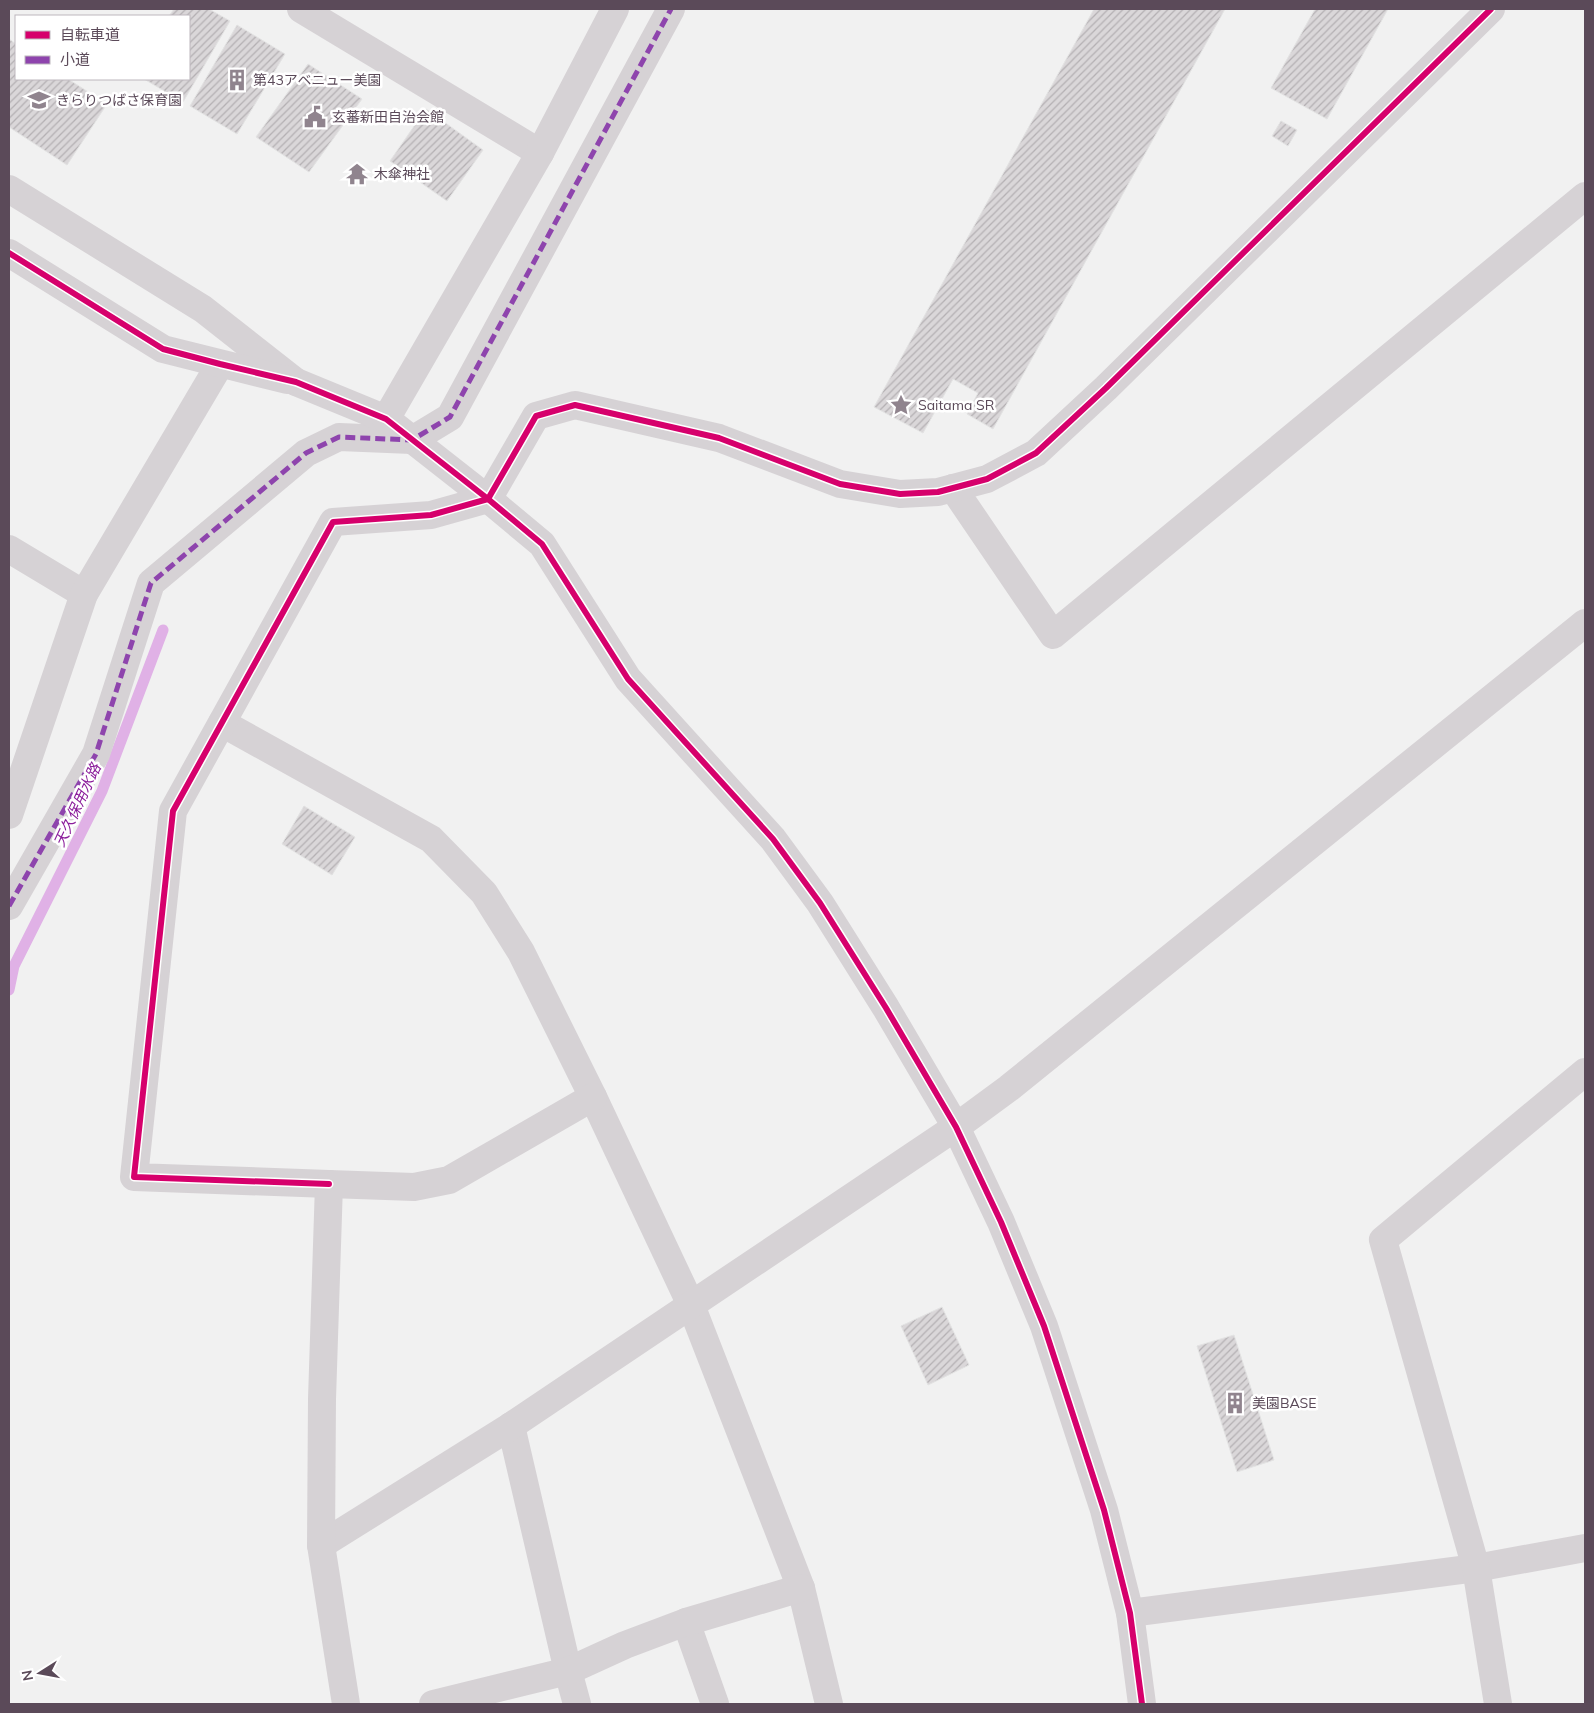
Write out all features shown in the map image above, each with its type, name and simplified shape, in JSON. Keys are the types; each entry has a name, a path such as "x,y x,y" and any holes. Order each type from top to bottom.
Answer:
{"street":[{"path":"301,9 540,153"},
{"path":"386,419 540,153 615,9"},
{"path":"9,906 96,754 151,583 306,454 340,437 412,440 450,417 671,9"},
{"path":"593,1097 449,1180 414,1187 134,1178 173,811 333,522 431,515 488,499 536,416 575,405 719,438 840,484 900,494 938,492 987,479 1036,453 1106,388 1491,9"},
{"path":"9,189 204,309 296,382"},
{"path":"953,488 1053,635 1585,196"},
{"path":"9,253 163,349 296,382 386,419 542,544 628,679 779,847 820,903 871,984 956,1127 1001,1222 1044,1326 1104,1510 1130,1613 1142,1704"},
{"path":"9,815 84,594 220,364"},
{"path":"9,549 84,594"},
{"path":"321,1545 511,1426 956,1127 1009,1088 1585,623"},
{"path":"222,723 430,839 484,893 521,952 593,1097 691,1305 801,1588 829,1704"},
{"path":"1498,1704 1476,1568 1383,1240 1585,1072"},
{"path":"329,1184 322,1399 321,1545 346,1704"},
{"path":"511,1426 577,1704"},
{"path":"1130,1613 1476,1568 1585,1548"},
{"path":"433,1704 568,1671 625,1645 686,1622 801,1588"},
{"path":"686,1622 715,1704"}],"building":[{"path":"174,9 209,9 230,21 183,102 146,80 190,80 190,15 170,15"},
{"path":"1094,9 1225,9 993,429 967,414 978,393 953,379 923,433 874,407"},
{"path":"1315,9 1388,9 1327,119 1271,88"},
{"name":"第43アベニュー美園","path":"237,25 285,54 237,134 190,106"},
{"path":"9,39 15,43 15,80 70,80 107,104 67,165 9,127"},
{"path":"308,64 362,99 309,172 256,137"},
{"path":"426,109 483,150 447,201 390,161"},
{"path":"1281,121 1297,130 1288,146 1272,136"},
{"path":"304,806 355,837 332,875 282,844"},
{"path":"942,1307 969,1365 928,1385 901,1326"},
{"name":"美園BASE","path":"1234,1335 1274,1460 1237,1472 1197,1346"}],"waterway":[{"name":"天久保用水路","path":"9,990 14,966 102,791 163,630"}],"marked path":[{"path":"9,906 96,754 151,583 306,453 339,437 412,440 450,417 671,9"}],"cycle path":[{"path":"329,1184 134,1177 173,811 333,522 431,515 488,499 536,416 575,405 719,438 840,484 900,494 938,492 987,479 1036,453 1106,388 1491,9"},
{"path":"9,253 163,349 296,382 386,419 542,544 628,679 773,839 820,903 886,1008 956,1127 1001,1222 1044,1326 1104,1510 1130,1613 1142,1704"}],"place":[{"name":"第43アベニュー美園","path":"237,80"},
{"name":"きらりつばさ保育園","path":"39,100"},
{"name":"玄蕃新田自治会館","path":"315,117"},
{"name":"木傘神社","path":"357,174"},
{"name":"Saitama SR","path":"901,405"},
{"name":"美園BASE","path":"1235,1403"}]}
